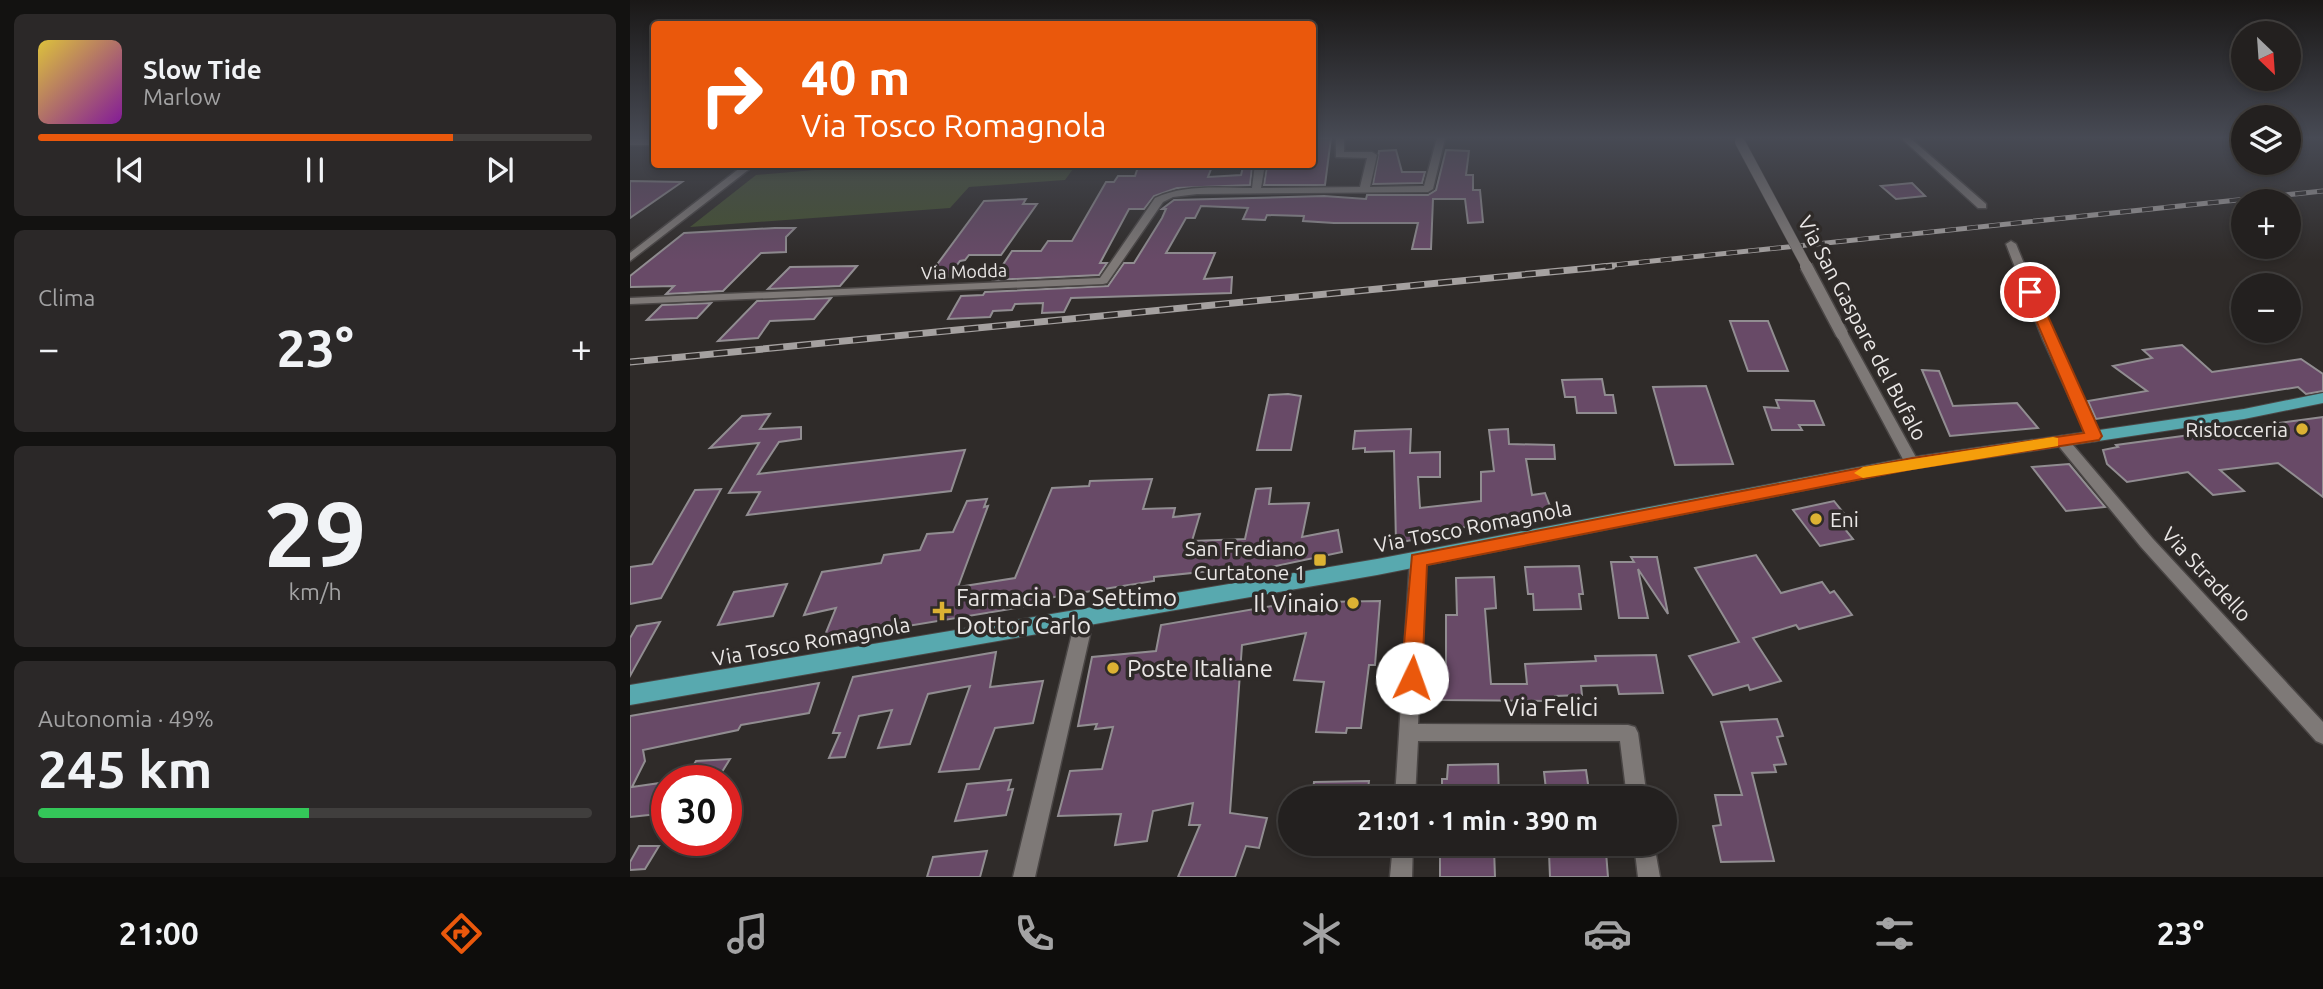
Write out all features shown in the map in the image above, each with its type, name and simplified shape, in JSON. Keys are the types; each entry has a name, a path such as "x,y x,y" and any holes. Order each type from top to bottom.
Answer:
{"main road":[{"name":"Via Tosco Romagnola","path":"630,695 1418,559 1912,463 2231,416 2323,398"}],"street":[{"path":"630,258 733,179"},
{"path":"1256,191 1258,179"},
{"path":"1364,190 1367,179"},
{"name":"Via Modda","path":"630,300 1102,281 1164,196 1197,191 1428,189 1431,179"},
{"name":"Via San Gaspare del Bufalo","path":"1760,179 1912,463"},
{"path":"1951,179 1982,206"},
{"path":"2011,244 2049,340 2094,436"},
{"name":"Via Stradello","path":"2062,441 2147,543 2323,735"},
{"path":"1406,786 1418,559"},
{"path":"1024,877 1085,617"},
{"name":"Via Felici","path":"1408,732 1628,733 1635,786"},
{"path":"1401,877 1402,856"},
{"path":"1646,856 1649,877"}],"green space":[{"path":"751,179 1066,179 969,187 950,208 690,227"}],"building":[{"path":"1116,179 1251,179 1250,185 1177,188 1154,196 1144,209 1129,209 1100,263 1107,263 1099,275 993,280 1012,251 1041,251 1048,241 1072,241 1106,182 1114,182"},
{"path":"1265,179 1326,179 1325,185 1264,185"},
{"path":"1374,179 1423,179 1422,183 1373,184"},
{"path":"1439,179 1473,179 1473,190 1480,190 1483,222 1468,223 1465,199 1433,199 1431,249 1412,249 1418,223 1334,223 1303,221 1304,216 1267,215 1265,220 1243,219 1248,208 1201,206 1195,218 1186,218 1166,253 1215,253 1204,279 1232,277 1231,293 1071,298 1064,312 1042,313 1043,303 1015,304 1012,310 993,311 990,317 948,319 961,296 983,295 985,292 1108,286 1124,263 1134,263 1162,218 1166,209 1162,209 1174,200 1324,196 1366,199 1367,195 1428,195 1436,190"},
{"path":"630,181 682,182 630,218"},
{"path":"1912,183 1925,196 1896,199 1881,186"},
{"path":"1026,199 1023,204 1037,204 1001,255 969,255 960,261 948,277 927,278 984,201"},
{"path":"795,228 786,237 786,252 761,253 723,291 666,294 674,286 630,287 630,276 684,233"},
{"path":"857,266 840,286 768,289 790,267"},
{"path":"831,298 814,319 770,321 758,338 718,341 757,301"},
{"path":"711,303 697,318 647,320 662,305"},
{"path":"1730,321 1768,321 1788,371 1748,371"},
{"path":"2182,345 2212,372 2301,359 2323,374 2323,391 2306,394 2298,387 2096,419 2088,401 2147,391 2113,366 2152,358 2143,350"},
{"path":"1922,370 1939,371 1953,406 2017,403 2038,428 1950,436"},
{"path":"1602,379 1605,395 1613,395 1616,413 1577,413 1575,397 1565,397 1562,380"},
{"path":"1706,386 1733,464 1675,465 1653,387"},
{"path":"1269,395 1301,396 1291,450 1257,450"},
{"path":"1776,400 1814,401 1824,425 1799,425 1802,430 1772,430 1764,407 1779,408"},
{"path":"770,414 760,429 801,427 801,439 779,442 758,474 965,450 951,491 747,515 760,492 729,493 759,443 710,448 742,416"},
{"path":"2323,417 2323,497 2278,463 2220,470 2244,491 2213,495 2188,472 2127,482 2107,464 2103,450 2118,447 2116,445"},
{"path":"1411,429 1410,453 1440,452 1440,477 1418,477 1420,508 1481,501 1481,472 1494,471 1489,430 1508,429 1509,444 1554,445 1555,459 1526,459 1532,495 1545,493 1553,514 1418,534 1418,539 1396,543 1394,451 1365,452 1365,448 1353,449 1355,431"},
{"path":"2069,464 2105,507 2066,511 2032,467"},
{"path":"1152,479 1143,509 1175,508 1173,517 1200,514 1192,541 1245,539 1256,489 1271,488 1269,504 1309,503 1302,537 1338,530 1342,552 1238,574 1240,568 1154,577 1154,581 1036,600 1034,605 823,640 836,608 804,615 822,572 881,563 884,555 920,550 927,534 953,532 967,501 987,499 984,507 988,506 958,587 1015,578 1052,488 1089,486 1090,481"},
{"path":"721,489 661,598 630,604 630,567 652,564 695,490"},
{"path":"1834,501 1854,526 1844,528 1853,539 1820,546 1793,510"},
{"path":"1756,555 1781,593 1822,582 1830,593 1834,591 1852,615 1799,629 1796,625 1753,638 1781,681 1750,690 1748,685 1713,695 1689,656 1739,642 1695,568"},
{"path":"1631,557 1657,557 1668,614 1638,569 1648,618 1619,618 1611,562 1634,562"},
{"path":"1579,566 1583,594 1579,594 1581,609 1534,610 1533,594 1528,594 1525,567"},
{"path":"1494,577 1496,608 1485,609 1491,684 1527,684 1525,664 1596,661 1595,656 1656,655 1663,693 1619,694 1617,685 1581,686 1582,695 1555,696 1556,701 1439,700 1440,673 1446,673 1446,615 1457,615 1456,578"},
{"path":"787,584 773,616 718,625 734,592"},
{"path":"1319,598 1320,602 1380,601 1375,665 1369,665 1361,728 1347,728 1346,733 1316,732 1324,682 1294,680 1306,633 1242,645 1230,813 1267,818 1259,848 1246,846 1235,877 1178,877 1200,825 1189,825 1193,803 1153,811 1147,841 1115,845 1121,814 1058,816 1070,771 1102,769 1113,727 1095,729 1097,724 1078,726 1092,657 1156,651 1161,625"},
{"path":"660,622 630,676 630,638 637,626"},
{"path":"996,652 990,687 1043,681 1033,723 995,728 979,769 939,772 970,686 928,694 910,744 878,748 892,710 859,716 845,757 829,758 840,733 833,733 853,677"},
{"path":"819,683 809,713 741,725 738,730 643,750 645,761 632,787 651,784 651,815 630,817 630,716"},
{"path":"1777,719 1783,736 1777,737 1786,764 1774,765 1776,772 1752,773 1774,861 1721,862 1713,826 1721,825 1715,795 1742,795 1721,722"},
{"path":"730,759 726,765 694,765 696,761"},
{"path":"1498,764 1499,786 1442,786 1442,779 1447,779 1448,765"},
{"path":"1586,770 1588,786 1546,786 1544,772"},
{"path":"1011,780 1008,790 1013,789 1006,815 955,821 967,784"},
{"path":"1369,781 1368,786 1314,786 1314,782"},
{"path":"639,846 651,846 653,856 645,869 630,870 630,862"},
{"path":"987,851 980,877 927,877 933,857"},
{"path":"1440,856 1494,856 1495,877 1440,877"},
{"path":"1549,856 1606,856 1608,877 1550,877"}],"railway":[{"path":"1595,267 2323,191"},
{"path":"630,362 1612,266"}],"slow traffic":[{"path":"1863,473 2053,442"}],"place":[{"name":"Ristocceria","path":"2302,429"},
{"name":"Eni","path":"1816,519"},
{"name":"San Frediano Curtatone 1","path":"1320,560"},
{"name":"Il Vinaio","path":"1353,603"},
{"name":"Farmacia Da Settimo Dottor Carlo","path":"942,611"},
{"name":"Poste Italiane","path":"1113,668"}],"route":[{"path":"1412,678 1418,559 1912,463 2094,436 2049,340 2030,292"}]}
